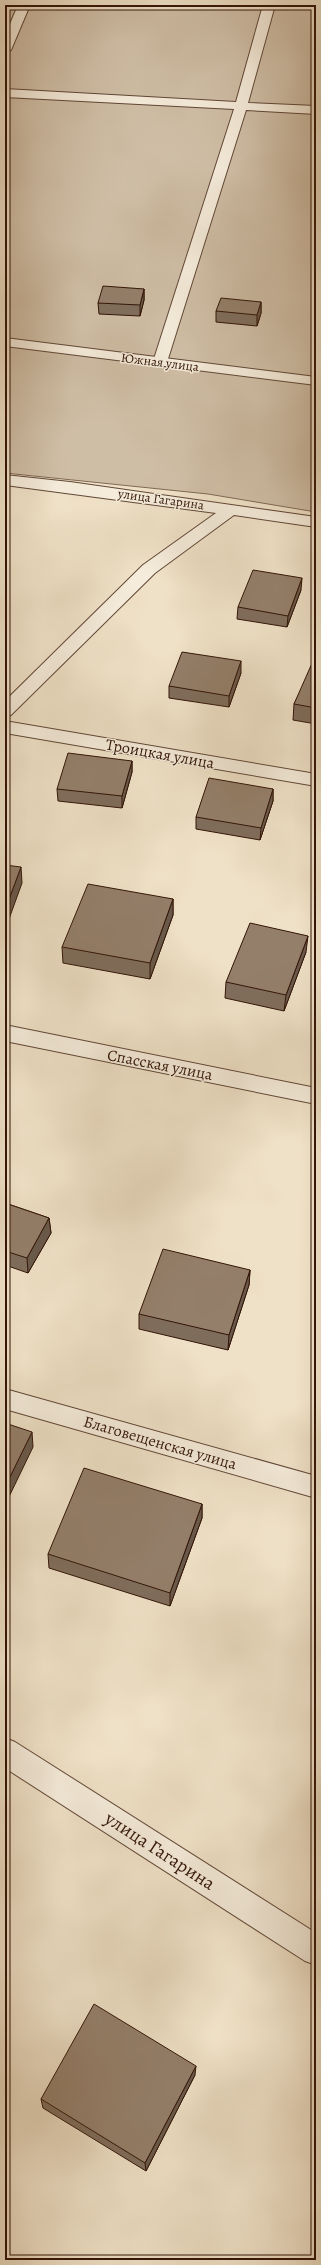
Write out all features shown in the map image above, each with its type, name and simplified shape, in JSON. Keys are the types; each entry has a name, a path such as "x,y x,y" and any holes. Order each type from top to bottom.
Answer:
{"street":[{"path":"5,50 24,5"},
{"path":"160,362 240,106 269,5"},
{"path":"5,93 316,110"},
{"name":"Южная улица","path":"5,342 316,381"},
{"name":"улица Гагарина","path":"5,480 70,487 316,522"},
{"path":"5,711 149,569 232,509"},
{"name":"Троицкая улица","path":"5,727 316,780"},
{"name":"Спасская улица","path":"5,1033 316,1096"},
{"name":"Благовещенская улица","path":"5,1399 316,1487"},
{"name":"улица Гагарина","path":"5,1752 316,1950"}],"shaded area":[{"path":"5,5 316,5 316,512 208,494 5,473"}],"building":[{"path":"103,286 144,289 140,305 98,303"},
{"path":"221,298 261,302 257,315 216,311"},
{"path":"253,570 302,578 288,616 238,607"},
{"path":"182,652 241,661 229,696 169,686"},
{"path":"313,661 316,661 316,708 294,704"},
{"path":"68,753 132,761 122,796 57,789"},
{"path":"209,778 273,789 261,828 196,817"},
{"path":"5,865 21,867 5,910"},
{"path":"88,884 173,899 150,963 62,947"},
{"path":"250,923 308,936 286,995 226,982"},
{"path":"5,1203 49,1218 27,1258 5,1251"},
{"path":"163,1249 250,1270 229,1335 139,1314"},
{"path":"5,1423 32,1432 5,1487"},
{"path":"84,1468 202,1504 170,1593 48,1554"},
{"path":"94,2004 196,2066 145,2163 41,2099"}]}
